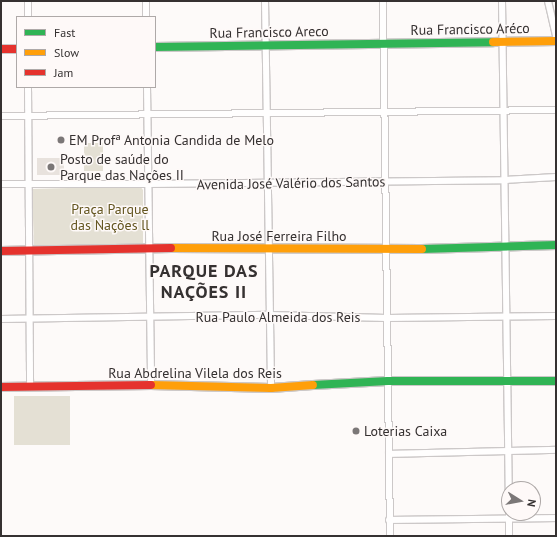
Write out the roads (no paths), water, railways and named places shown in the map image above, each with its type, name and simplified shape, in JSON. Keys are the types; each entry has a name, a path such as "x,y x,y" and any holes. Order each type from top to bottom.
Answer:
{"street":[{"path":"28,1 28,16"},
{"path":"146,1 146,16"},
{"path":"265,1 271,388"},
{"path":"383,1 390,536"},
{"path":"502,1 509,481"},
{"path":"548,1 556,36"},
{"name":"Rua Francisco Aréco","path":"384,43 556,40"},
{"name":"Rua Francisco Areco","path":"156,46 384,43"},
{"path":"1,49 16,48"},
{"path":"28,88 30,386"},
{"path":"147,88 152,385"},
{"path":"1,116 504,109 556,110"},
{"name":"Avenida José Valério dos Santos","path":"1,184 29,182 148,184 268,183 505,180 556,177"},
{"name":"Rua José Ferreira Filho","path":"1,251 269,247 387,250 505,248 556,245"},
{"name":"Rua Paulo Almeida dos Reis","path":"1,319 270,315 387,318 556,316"},
{"name":"Rua Abdrelina Vilela dos Reis","path":"1,387 152,385 271,388 388,381 507,383 556,381"},
{"path":"389,454 556,450"},
{"path":"390,520 501,516"},
{"path":"541,517 556,518"},
{"path":"509,521 509,536"}],"place":[{"name":"EM Profª Antonia Candida de Melo","path":"61,140"},
{"name":"Posto de saúde do Parque das Nações II","path":"51,167"},
{"name":"Loterias Caixa","path":"356,431"}],"district":[{"name":"PARQUE DAS NAÇÕES II","path":"204,282"}],"park label":[{"name":"Praça Parque das Nações ll","path":"110,218"}]}
